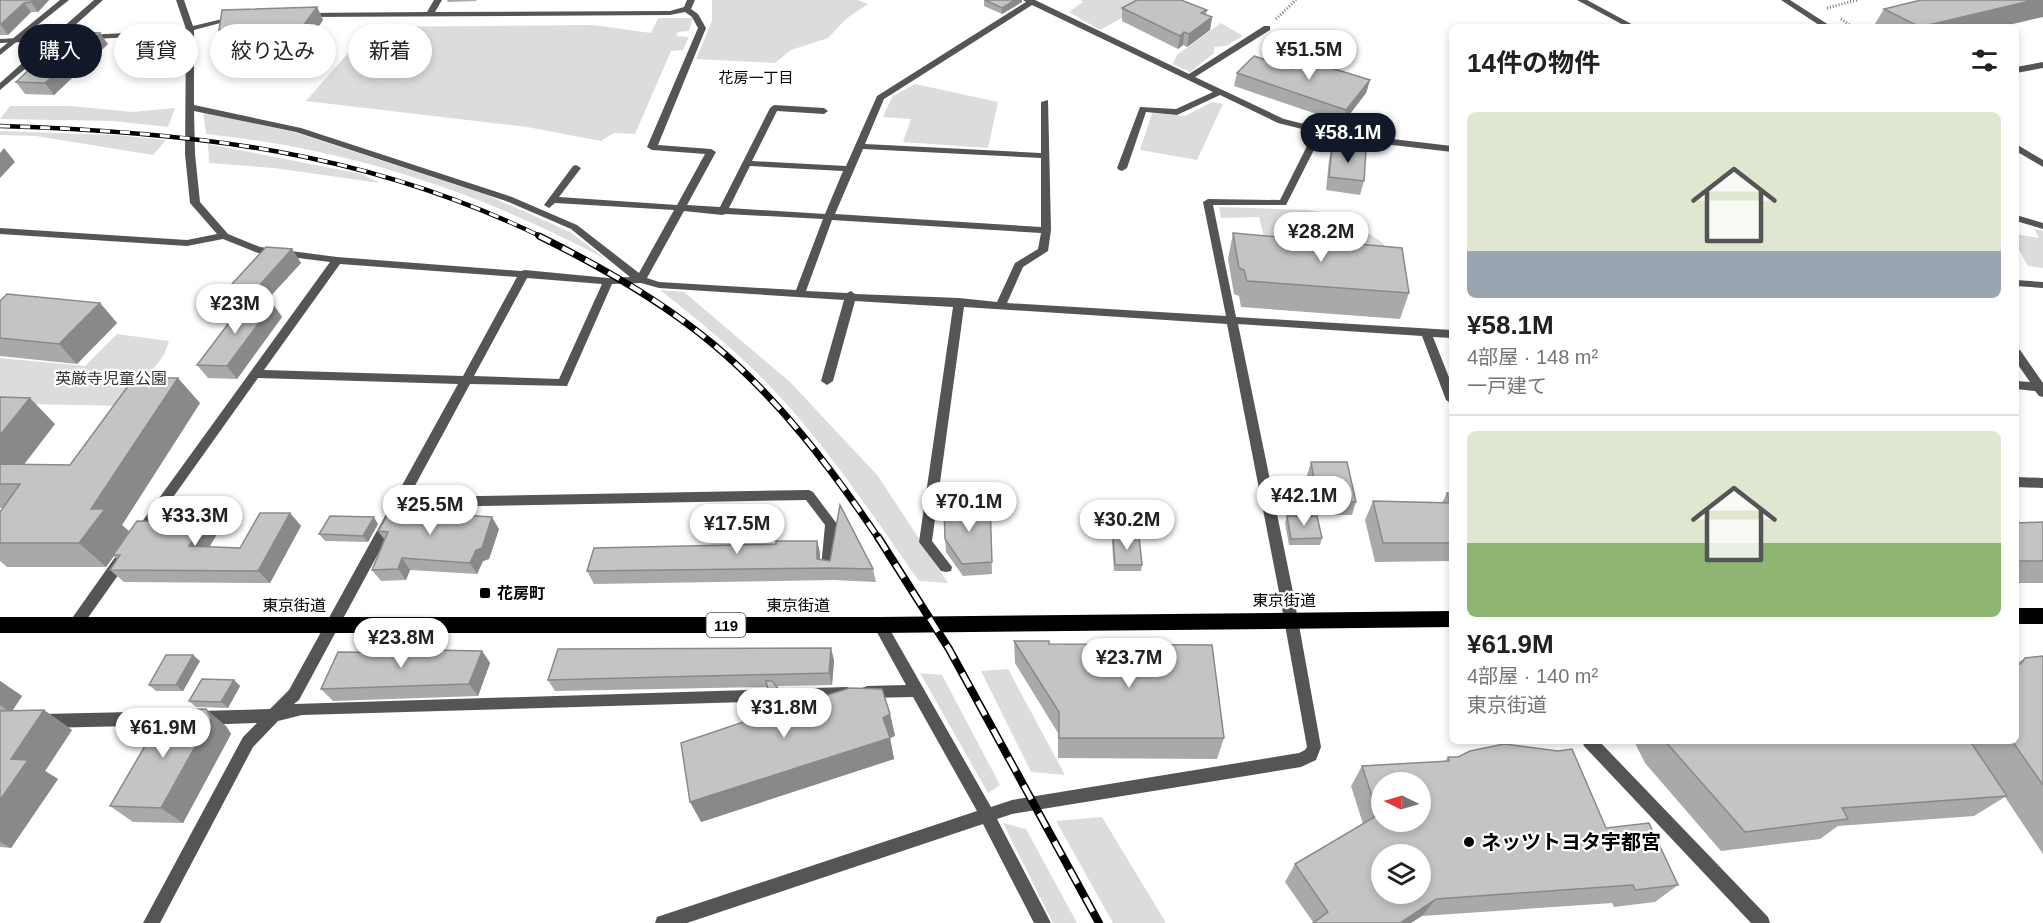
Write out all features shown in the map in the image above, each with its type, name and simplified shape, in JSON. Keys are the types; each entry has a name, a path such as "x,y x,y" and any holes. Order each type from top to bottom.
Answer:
{"highway":[{"path":"2019,616 2043,616"},
{"name":"東京街道","path":"0,625 880,625 1449,619"}],"street":[{"path":"0,53 65,0"},
{"path":"71,24 99,0"},
{"path":"180,0 188,24"},
{"path":"429,15 438,0"},
{"path":"1581,0 1627,24"},
{"path":"1785,0 1823,24"},
{"path":"800,293 828,218 880,98 1030,1 1281,121 1341,135 1449,149"},
{"path":"299,15 670,13 689,4 702,28 652,147 711,152 640,280"},
{"path":"198,27 240,17"},
{"path":"1188,78 1267,28"},
{"path":"0,41 18,41"},
{"path":"2019,69 2043,65"},
{"path":"0,87 18,71"},
{"path":"190,78 190,154 195,203 224,236 258,250 337,260 608,281 640,280 659,285 1001,304 1449,334"},
{"path":"1122,168 1143,109 1177,112 1219,92"},
{"path":"1001,304 1019,265 1043,251 1046,230 1045,102"},
{"path":"190,106 298,130 445,177 543,213 574,227 640,280"},
{"path":"722,212 774,108 824,111"},
{"path":"663,923 1011,807 1301,760 1311,755 1314,747 1291,619 1208,202 1283,203 1319,130"},
{"path":"859,146 1046,156"},
{"path":"2019,149 2043,164"},
{"path":"747,163 849,169"},
{"path":"543,213 576,168"},
{"path":"552,200 680,210 1046,230"},
{"path":"2019,219 2043,226"},
{"path":"1,233 187,243 224,236"},
{"path":"75,625 337,260"},
{"path":"151,923 248,742 294,695 525,273"},
{"path":"255,374 563,383 608,281"},
{"path":"2019,283 2043,285"},
{"path":"827,381 851,295"},
{"path":"946,567 926,542 959,302"},
{"path":"1426,332 1449,392"},
{"path":"2019,357 2042,389"},
{"path":"2019,385 2042,389"},
{"path":"2019,482 2043,483"},
{"path":"399,503 809,495 831,524 827,567"},
{"path":"880,625 987,815 1043,923"},
{"path":"24,721 271,716 302,709 917,691"},
{"path":"1592,744 1761,923"}],"path":[{"path":"1267,28 1296,0"}],"green space":[{"path":"712,0 858,0 868,4 847,18 828,38 791,50 775,63 696,59 712,21"},
{"path":"1081,0 1152,1 1100,30 1069,12 1083,2"},
{"path":"658,18 693,18 689,31 678,32 676,36 689,37 683,50 671,51 635,134 614,133 601,141 527,127 306,101 326,78 336,78 336,67 348,53 348,78 432,78 432,26 593,25 651,33"},
{"path":"1221,23 1243,36 1226,46 1214,47 1214,53 1190,72 1173,64 1177,55"},
{"path":"915,84 998,102 988,148 903,142 911,119 883,117 892,97"},
{"path":"1212,102 1223,104 1197,160 1140,150 1152,113 1185,116"},
{"path":"10,106 70,106 133,112 175,108 168,127 113,121 0,119"},
{"path":"203,112 294,132 487,195 570,232 607,260 511,214 413,177 312,150 206,134"},
{"path":"0,131 116,135 166,140 153,155 36,136 0,135"},
{"path":"208,144 362,174 380,183 274,168 209,163"},
{"path":"1219,207 1309,210 1348,220 1383,243 1396,269 1269,256 1259,217 1221,218"},
{"path":"2034,229 2043,231 2043,268 2028,266 2019,250 2019,235 2039,238"},
{"path":"660,290 684,292 790,382 878,476 948,583 919,581 870,511 801,420 739,356"},
{"name":"英厳寺児童公園","path":"117,334 169,341 164,355 125,406 27,404 0,417 0,358 85,366"},
{"path":"1008,669 1065,775 1031,772 981,671"},
{"path":"920,673 942,675 1000,785 988,793"},
{"path":"1102,817 1166,923 1113,923 1056,821"},
{"path":"1003,823 1026,829 1077,923 1053,923"}],"building":[{"path":"0,0 33,0 24,3 0,25"},
{"path":"985,0 1015,0 1002,8"},
{"path":"1137,0 1181,0 1207,10 1201,13 1212,17 1189,34 1184,32 1180,36 1122,8"},
{"path":"1921,0 2034,0 1933,24 1914,24 1884,9"},
{"path":"317,7 304,24 220,24 222,10"},
{"path":"1254,56 1292,69 1302,59 1370,80 1346,110 1237,73"},
{"path":"20,78 50,78 45,83 16,82"},
{"path":"1332,147 1366,151 1364,181 1329,177"},
{"path":"1233,233 1402,248 1409,293 1247,281 1244,270 1239,268"},
{"path":"266,247 292,249 248,298 222,295"},
{"path":"7,294 100,303 59,344 0,338 0,301"},
{"path":"244,303 273,304 227,366 197,365"},
{"path":"134,378 178,378 91,509 105,509 79,543 0,543 0,512 20,484 0,484 0,464 70,465"},
{"path":"0,397 30,398 0,435"},
{"path":"1311,462 1347,462 1356,502 1318,502"},
{"path":"434,498 426,513 492,517 482,548 476,550 470,563 402,558 398,569 372,570 388,532 378,531 389,513 397,513 405,499"},
{"path":"1373,501 1449,503 1449,543 1383,543"},
{"path":"840,505 873,569 587,571 594,548 817,541 817,559 830,561"},
{"path":"990,505 992,562 962,564 945,539 944,506"},
{"path":"260,513 290,513 258,571 110,570 120,555 113,555 137,521 205,522 189,546 240,548"},
{"path":"330,516 374,517 363,536 319,534"},
{"path":"1287,516 1317,516 1322,538 1291,539"},
{"path":"2043,522 2043,561 2019,561 2019,523"},
{"path":"1113,536 1139,536 1142,565 1115,565"},
{"path":"1014,641 1049,641 1049,644 1212,645 1224,738 1059,738 1059,712"},
{"path":"831,648 829,673 548,680 558,649"},
{"path":"430,650 482,651 469,684 321,689 338,652 429,653"},
{"path":"166,655 193,655 176,685 149,685"},
{"path":"2043,656 2043,785 2014,744 2019,744 2019,664 2025,658"},
{"path":"202,679 234,680 221,702 189,701"},
{"path":"766,681 772,681 792,706 850,688 882,689 890,714 883,718 890,738 690,802 681,743 773,712"},
{"path":"206,709 211,718 161,808 110,806 166,710"},
{"path":"44,710 11,759 28,760 0,800 0,711"},
{"name":"ネッツトヨタ宇都宮","path":"1504,744 1558,751 1572,749 1606,828 1649,823 1678,885 1635,890 1633,885 1436,899 1431,902 1431,844 1371,844 1371,904 1428,904 1400,923 1313,923 1328,912 1295,864 1371,819 1371,832 1431,832 1431,772 1371,772 1371,794 1362,766 1449,761 1448,757 1458,757 1470,751"},
{"path":"1668,744 1972,744 2007,796 1842,808 1848,819 1745,832"}],"railway":[{"path":"0,126 142,134 210,141 277,152 343,166 410,184 476,208 542,237"},
{"path":"539,236 651,298 693,328 737,365 760,387 803,436 879,539"},
{"path":"878,537 949,649 1099,923"}],"place":[{"name":"花房町","path":"485,593"},
{"name":"ネッツトヨタ宇都宮","path":"1469,842"}],"district":[{"name":"花房一丁目","path":"756,77"}]}
